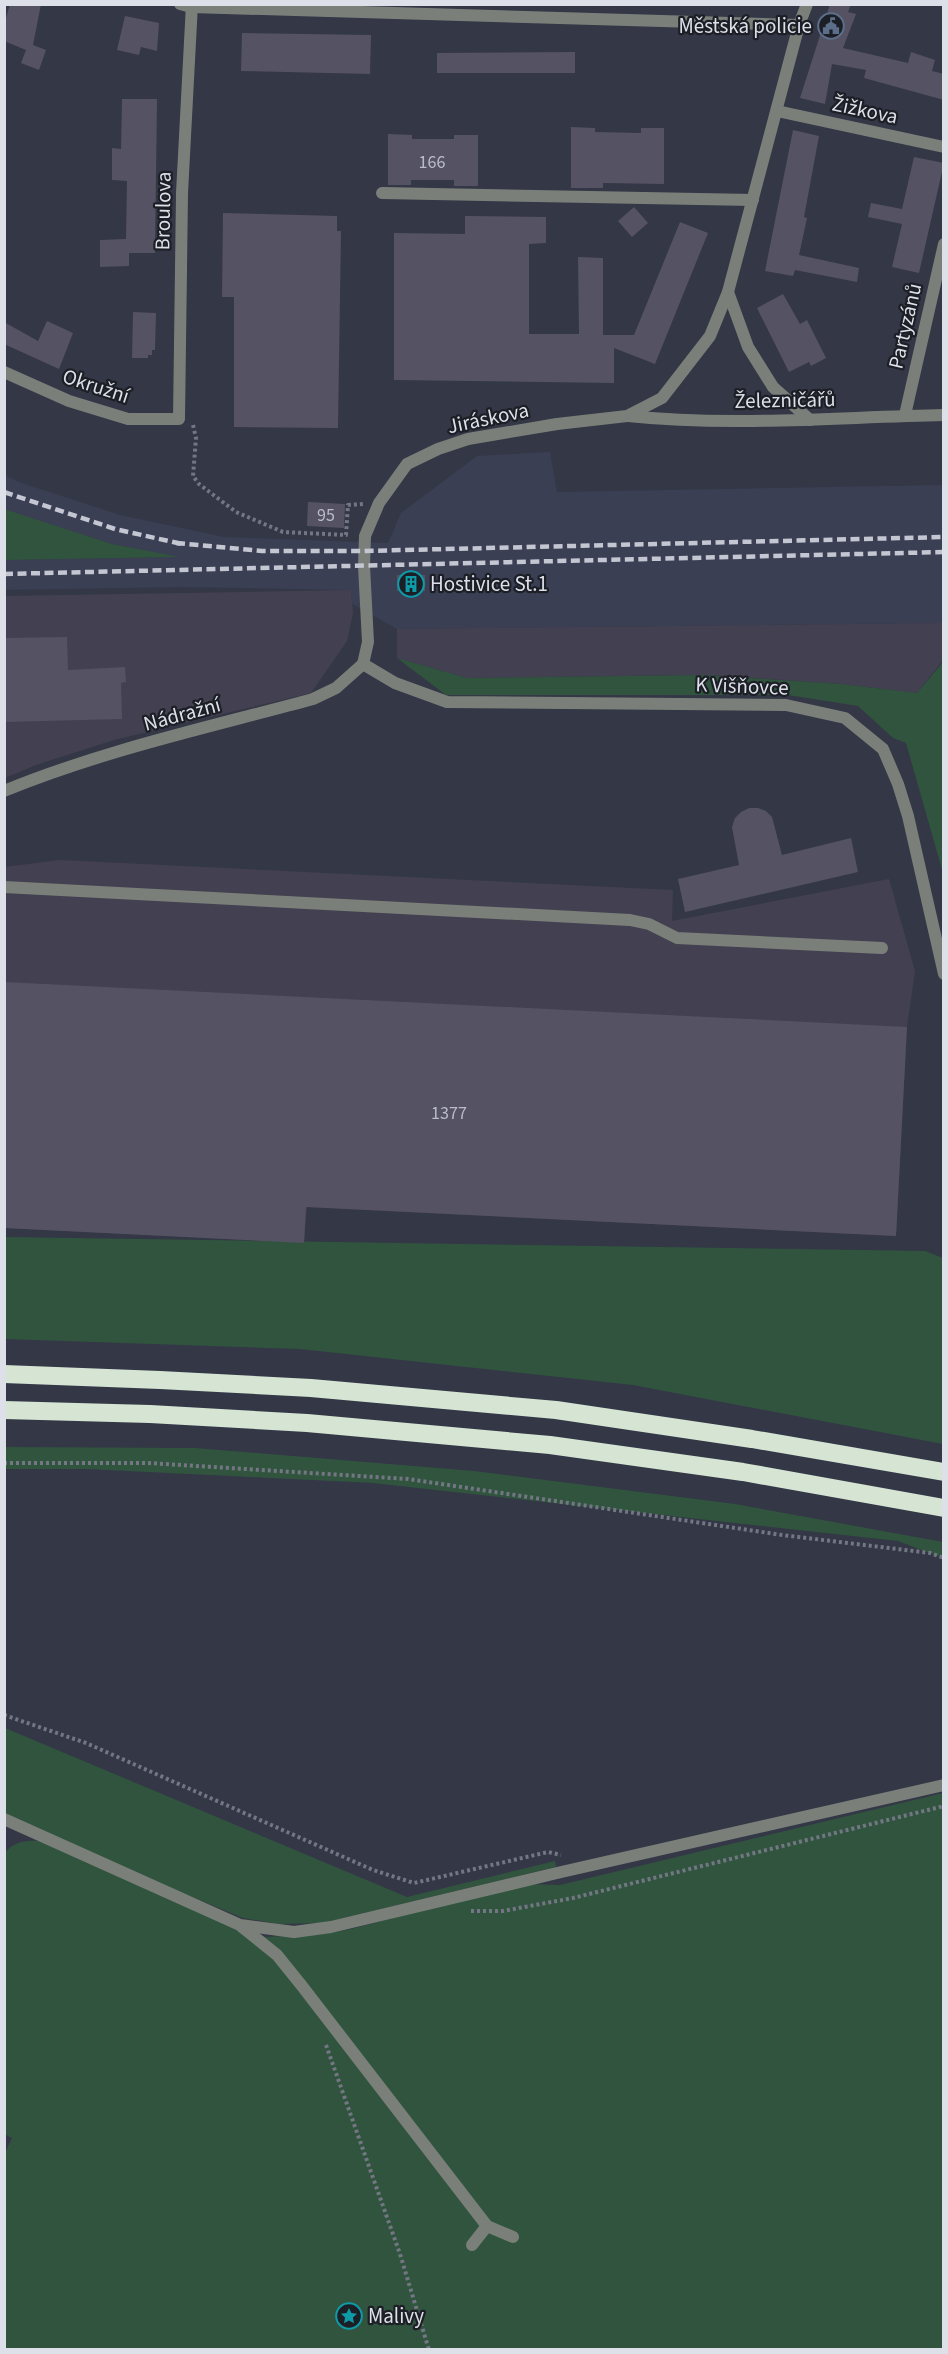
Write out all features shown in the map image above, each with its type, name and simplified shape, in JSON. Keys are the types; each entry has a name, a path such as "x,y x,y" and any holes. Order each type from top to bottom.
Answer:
{"highway":[{"path":"4,1374 300,1388 556,1410 752,1439 944,1472"},
{"path":"4,1410 150,1414 307,1423 550,1445 743,1472 944,1508"}],"street":[{"name":"Jiráskova","path":"363,664 368,642 364,544 379,503 407,464 468,439 627,416 662,398 710,336 728,292 799,25 807,4"},
{"path":"188,5 493,10 799,25"},
{"name":"Broulova","path":"179,418 182,193 188,5"},
{"name":"Žižkova","path":"777,111 944,147"},
{"path":"382,193 753,200"},
{"name":"Partyzánů","path":"905,416 944,244"},
{"path":"728,292 748,347 773,387 810,420"},
{"name":"Okružní","path":"4,372 69,400 128,418 179,418"},
{"name":"Železničářů","path":"627,416 679,421 810,420 944,415"},
{"name":"Nádražní","path":"4,791 41,776 117,752 313,699 336,688 363,664"},
{"name":"K Višňovce","path":"363,664 395,683 447,702 786,705 845,718 883,750 898,784 908,816 944,974"},
{"path":"4,887 630,920 649,924 677,938 882,948"},
{"path":"240,1925 294,1932 331,1928 557,1873 944,1785"},
{"path":"4,1819 240,1925 277,1956 302,1986 487,2226 513,2237"},
{"path":"472,2245 487,2226"}],"path":[{"path":"179,418 194,426 196,438 193,476 199,484 237,512 255,521 283,532 346,535 348,505 379,503"},
{"path":"4,1463 148,1463 408,1479 782,1534 930,1552 944,1558"},
{"path":"4,1715 86,1743 373,1870 414,1883 548,1852 570,1857"},
{"path":"466,1911 502,1911 573,1898 944,1806"},
{"path":"323,2037 400,2254 429,2349"}],"shaded area":[{"path":"550,452 557,492 943,485 943,623 397,629 352,604 351,590 180,587 5,590 5,560 176,557 112,544 8,511 5,509 4,475 120,515 224,537 388,543 401,513 477,456"},
{"path":"351,590 353,613 347,641 311,693 114,740 36,765 5,778 4,596"},
{"path":"943,623 943,660 917,693 841,684 712,675 467,678 397,658 397,629"},
{"path":"60,860 673,890 672,921 889,879 915,971 907,1027 896,1236 307,1207 304,1243 5,1228 4,867"}],"green space":[{"path":"4,509 112,544 180,557 5,560"},
{"path":"397,658 467,678 704,675 841,684 917,693 943,662 943,873 906,743 893,738 858,706 788,695 446,695"},
{"path":"5,1237 925,1251 943,1258 943,1444 633,1385 300,1349 5,1339"},
{"path":"5,1447 195,1448 474,1471 735,1504 943,1542 943,1558 898,1541 373,1483 87,1469 5,1469"},
{"path":"5,1728 407,1897 555,1861 556,1867 323,1923 279,1924 243,1918 161,1884 5,1813"},
{"path":"943,1793 943,2349 5,2349 4,2155 12,2138 4,2134 4,1853 17,1843 44,1842 230,1926 266,1937 323,1934 351,1929 527,1884 560,1885"}],"building":[{"path":"10,4 41,4 33,45 46,50 39,70 21,63 26,50 4,41 4,25"},
{"path":"830,4 851,4 848,12 856,14 843,48 908,63 911,52 935,60 932,71 944,74 944,100 864,78 866,70 832,64 825,104 800,98"},
{"path":"125,16 159,23 157,51 141,47 139,55 117,50"},
{"path":"242,33 371,35 370,74 241,71"},
{"path":"575,52 575,73 437,73 437,53"},
{"path":"122,99 157,99 155,253 129,253 129,266 100,267 100,240 126,239 127,181 112,180 112,148 121,149"},
{"path":"571,127 595,128 595,132 641,133 641,128 664,128 664,184 603,183 603,188 571,188"},
{"path":"793,130 819,136 799,255 859,268 857,282 795,270 793,276 765,271"},
{"path":"388,134 412,135 412,139 454,139 454,135 478,135 478,186 454,186 454,180 411,180 411,185 388,185"},
{"path":"914,157 944,163 919,273 892,267 902,224 868,217 871,203 902,209"},
{"path":"634,207 648,223 632,237 618,221"},
{"path":"223,213 337,216 337,231 341,231 338,428 234,427 234,297 222,297"},
{"path":"465,216 546,217 546,243 529,244 529,334 579,334 578,257 603,258 603,335 634,335 680,222 708,233 655,364 614,348 614,383 394,380 394,233 465,234"},
{"path":"783,294 800,324 807,320 826,358 811,366 809,362 789,372 757,308"},
{"path":"133,312 156,313 155,350 152,350 152,355 148,355 148,358 132,358"},
{"path":"47,321 73,333 59,369 4,344 4,322 38,341"},
{"path":"308,502 345,504 344,528 307,526"},
{"name":"Hostivice St.1","path":"397,575 425,575 425,591 397,591"},
{"path":"67,637 68,670 125,667 126,682 121,683 122,719 4,722 4,638"},
{"path":"749,808 766,811 772,817 782,855 851,838 858,872 685,912 678,879 739,865 732,827 735,818"},
{"path":"4,982 907,1027 896,1236 306,1207 304,1243 4,1228"}],"railway":[{"path":"4,492 115,529 182,544"},
{"path":"176,543 262,551 364,551 944,537"},
{"path":"4,574 944,552"}],"place":[{"name":"Městská policie","path":"831,26"},
{"name":"Hostivice St.1","path":"411,584"},
{"name":"Malivy","path":"349,2316"}]}
